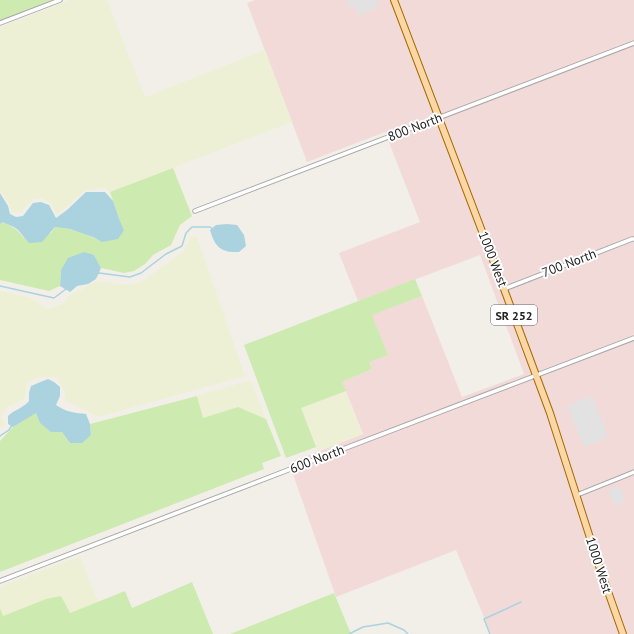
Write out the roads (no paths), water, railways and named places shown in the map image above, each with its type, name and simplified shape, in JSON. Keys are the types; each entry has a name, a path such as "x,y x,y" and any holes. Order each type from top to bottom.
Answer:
{"main road":[{"name":"1000 West","path":"394,0 504,289 558,436 600,569 623,634"}],"street":[{"path":"0,23 60,0"},
{"name":"800 North","path":"195,211 634,43"},
{"name":"700 North","path":"504,289 634,239"},
{"name":"600 North","path":"0,581 634,338"},
{"path":"577,495 634,472"}],"water":[{"path":"86,192 105,192 113,201 124,230 118,239 102,242 93,237 70,229 55,227 42,242 29,243 15,227 3,222 0,224 0,193 8,206 10,214 16,217 23,216 33,203 41,202 49,205 56,218"},
{"path":"216,225 237,225 244,235 246,246 239,252 223,250 214,241 210,230"},
{"path":"84,252 94,255 101,268 96,279 88,284 77,286 70,292 60,286 61,270 68,258"},
{"path":"48,379 60,387 60,396 56,405 67,411 86,414 90,424 91,435 82,443 70,443 62,432 51,432 40,423 36,413 13,427 8,424 8,416 29,401 31,386"}],"waterway":[{"path":"97,274 130,277 141,273 166,254 182,246 186,233 192,227 210,227 213,229"},
{"path":"0,286 54,298 66,289"},
{"path":"0,436 9,430 12,425"},
{"path":"490,634 484,619 521,602"},
{"path":"349,634 363,627 388,623 404,630 408,634"}]}
